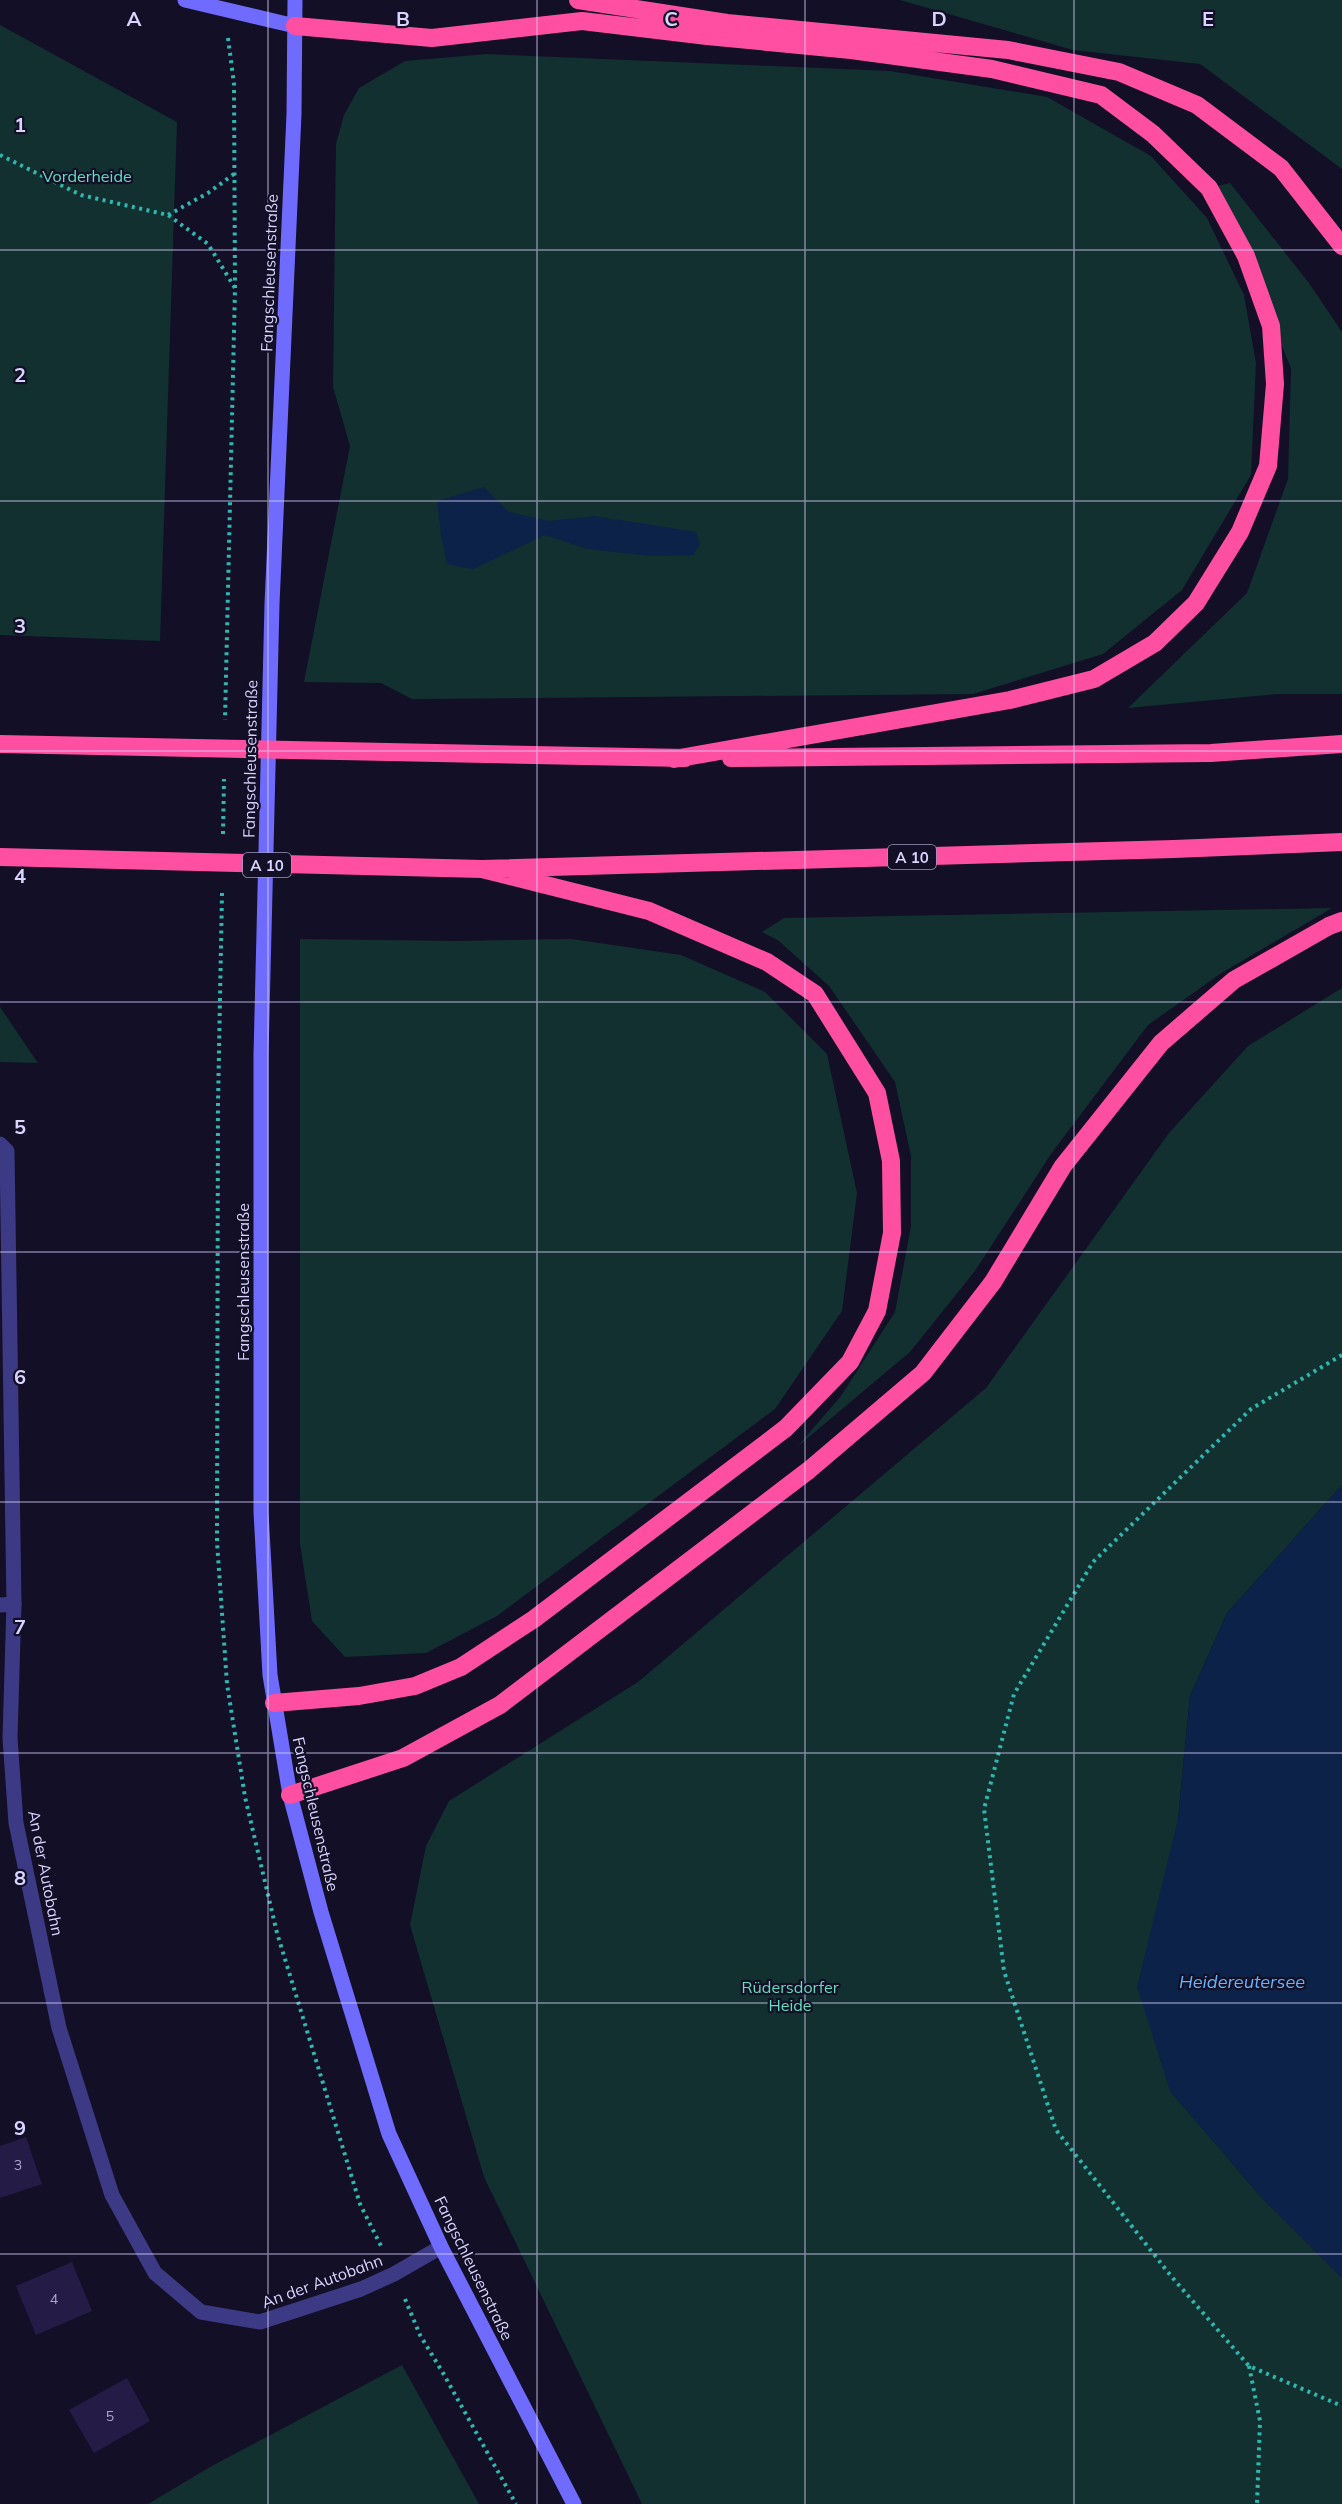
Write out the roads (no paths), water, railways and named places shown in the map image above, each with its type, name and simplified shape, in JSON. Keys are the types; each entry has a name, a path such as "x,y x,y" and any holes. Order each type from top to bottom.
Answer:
{"highway":[{"path":"578,0 727,23 1008,50 1119,72 1197,105 1281,168 1342,246"},
{"path":"295,26 432,38 582,21 851,50 992,69 1101,95 1153,134 1209,188 1246,256 1271,326 1275,384 1268,466 1240,532 1196,603 1155,643 1094,679 1010,700 674,759"},
{"path":"0,744 674,759 1211,753 1342,744"},
{"name":"A 10","path":"0,857 482,869 1342,842"},
{"path":"274,1703 359,1696 415,1686 461,1667 534,1619 786,1428 850,1362 877,1311 892,1233 891,1161 880,1104 877,1093 860,1063 815,994 767,962 649,911 482,869"},
{"path":"290,1795 403,1758 500,1705 809,1470 923,1373 993,1282 1064,1166 1161,1043 1234,980 1329,926 1342,921"}],"main road":[{"path":"185,0 295,26"},
{"name":"Fangschleusenstraße","path":"296,0 272,604 261,1055 261,1512 270,1675 290,1795 321,1912 389,2134 441,2247 574,2504"}],"street":[{"name":"An der Autobahn","path":"0,1143 7,1151 7,1605 10,1738 16,1823 59,2028 112,2195 155,2274 201,2312 260,2322 361,2289 394,2274 441,2247"}],"water":[{"path":"484,487 509,512 549,521 594,516 696,532 700,544 693,555 650,556 587,549 545,535 473,569 447,564 437,501"},
{"name":"Heidereutersee","path":"1342,1485 1342,2278 1262,2198 1170,2091 1137,1987 1178,1819 1190,1696 1227,1613"}],"park label":[{"name":"Vorderheide","path":"87,176"},
{"name":"Rüdersdorfer Heide","path":"790,1996"}]}
